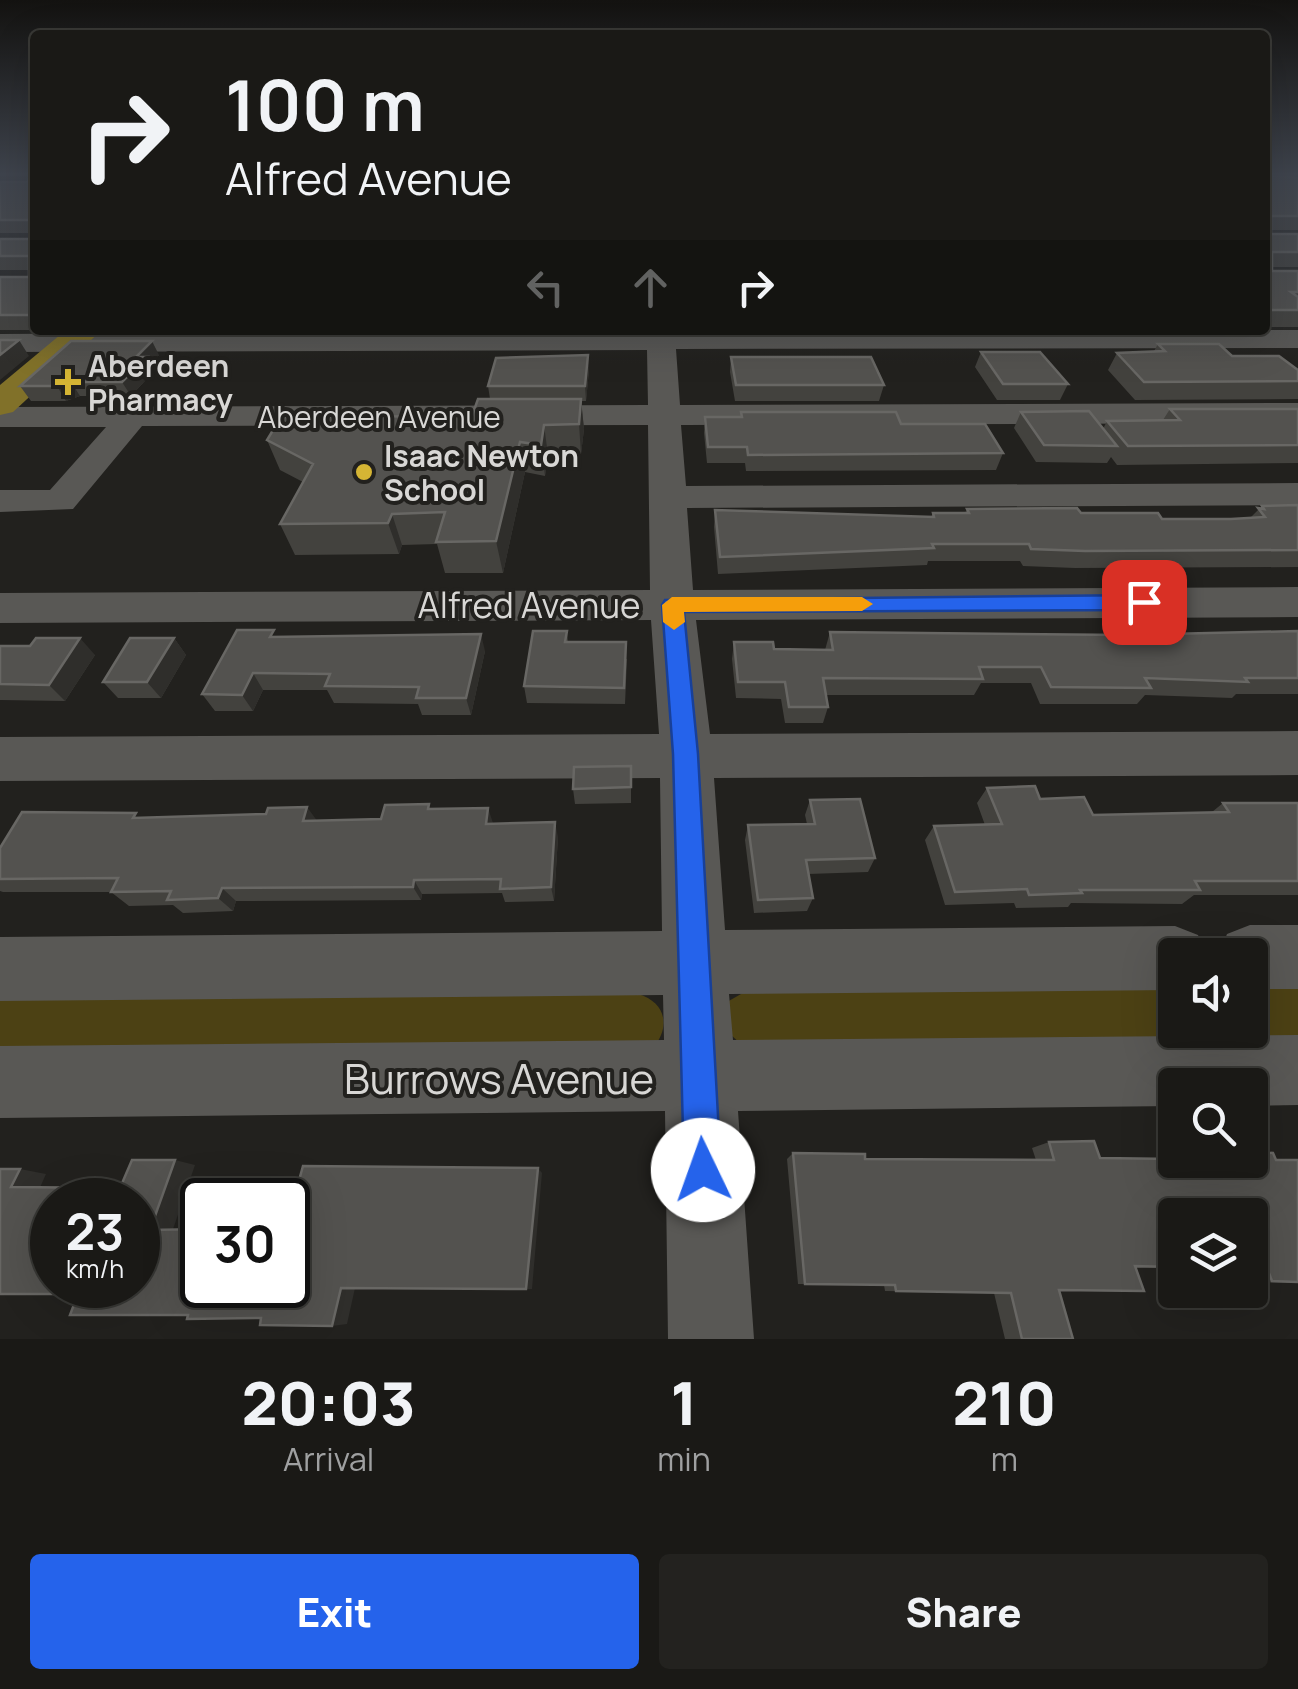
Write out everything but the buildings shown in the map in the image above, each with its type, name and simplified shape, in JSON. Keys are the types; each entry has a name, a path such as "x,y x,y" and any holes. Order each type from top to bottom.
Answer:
{"main road":[{"path":"0,404 96,336"}],"street":[{"path":"1244,335 1286,368"},
{"path":"0,343 96,336 1244,335 1298,339"},
{"path":"662,336 672,605 686,754 711,1339"},
{"name":"Aberdeen Avenue","path":"0,417 1298,413"},
{"path":"0,501 60,501 132,417"},
{"path":"668,497 1298,494"},
{"name":"Alfred Avenue","path":"0,608 1298,602"},
{"path":"0,759 1298,753"},
{"path":"1268,958 1298,957"},
{"path":"0,969 1158,958"},
{"name":"Burrows Avenue","path":"0,1082 1298,1070"}],"shaded area":[{"path":"1298,985 1298,1042 1268,1042 1268,986"},
{"path":"1158,986 1158,1043 741,1044 731,1035 727,1002 748,990"},
{"path":"638,994 655,1003 663,1016 662,1032 653,1048 0,1058 0,999"}],"slow traffic":[{"path":"674,622 672,605 862,604"}],"place":[{"name":"Aberdeen Pharmacy","path":"68,382"},
{"name":"Isaac Newton School","path":"364,472"}],"route":[{"path":"703,1170 686,754 672,605 1144,602"}]}
